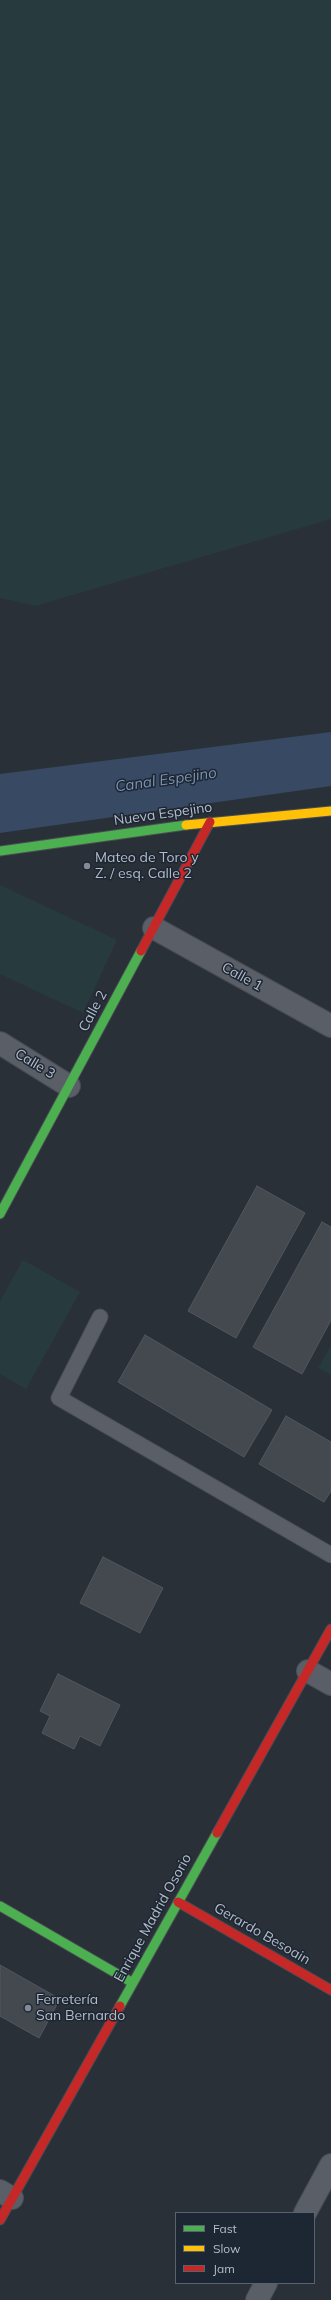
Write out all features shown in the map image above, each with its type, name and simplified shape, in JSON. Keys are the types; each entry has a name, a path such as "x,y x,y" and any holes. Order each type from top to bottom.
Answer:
{"street":[{"name":"Nueva Espejino","path":"0,851 210,822 331,811"},
{"name":"Calle 2","path":"0,1214 210,822"},
{"name":"Calle 1","path":"154,928 331,1026"},
{"name":"Calle 3","path":"0,1043 69,1086"},
{"name":"Enrique Madrid Osorio","path":"0,2220 6,2194 133,1983 331,1629"},
{"path":"308,1671 331,1684"},
{"name":"Gerardo Besoain","path":"178,1902 331,1990"},
{"path":"0,1906 133,1983"},
{"path":"306,2212 331,2165"},
{"path":"257,2300 265,2284"}],"lane":[{"path":"100,1317 59,1398 331,1555"}],"green space":[{"path":"0,0 331,0 331,519 35,606 0,598"},
{"path":"0,885 117,940 83,1013 0,974"},
{"path":"23,1260 80,1292 26,1389 0,1374 0,1301"},
{"path":"331,1345 331,1375 318,1368"}],"water":[{"name":"Canal Espejino","path":"331,732 331,786 0,833 0,774"}],"building":[{"path":"257,1186 305,1213 236,1338 188,1311"},
{"path":"322,1222 331,1227 331,1320 302,1374 253,1347"},
{"path":"145,1335 272,1410 244,1457 118,1382"},
{"path":"286,1416 331,1442 331,1491 324,1502 259,1464"},
{"path":"103,1557 163,1588 140,1633 80,1603"},
{"path":"58,1674 120,1705 100,1746 80,1736 74,1749 42,1733 50,1716 40,1711"},
{"name":"Ferretería San Bernardo","path":"0,1965 60,1999 39,2038 0,2016"}],"traffic: fast":[{"path":"0,851 186,825"},
{"path":"0,1214 141,951"},
{"path":"120,2006 217,1833"},
{"path":"0,1906 133,1983"}],"traffic: slow":[{"path":"186,825 331,811"}],"traffic: jam":[{"path":"141,951 210,822"},
{"path":"217,1833 331,1629"},
{"path":"178,1902 331,1990"},
{"path":"0,2220 120,2006"}],"place":[{"name":"Mateo de Toro y Z. / esq. Calle 2","path":"87,866"},
{"name":"Ferretería San Bernardo","path":"28,2008"}]}
